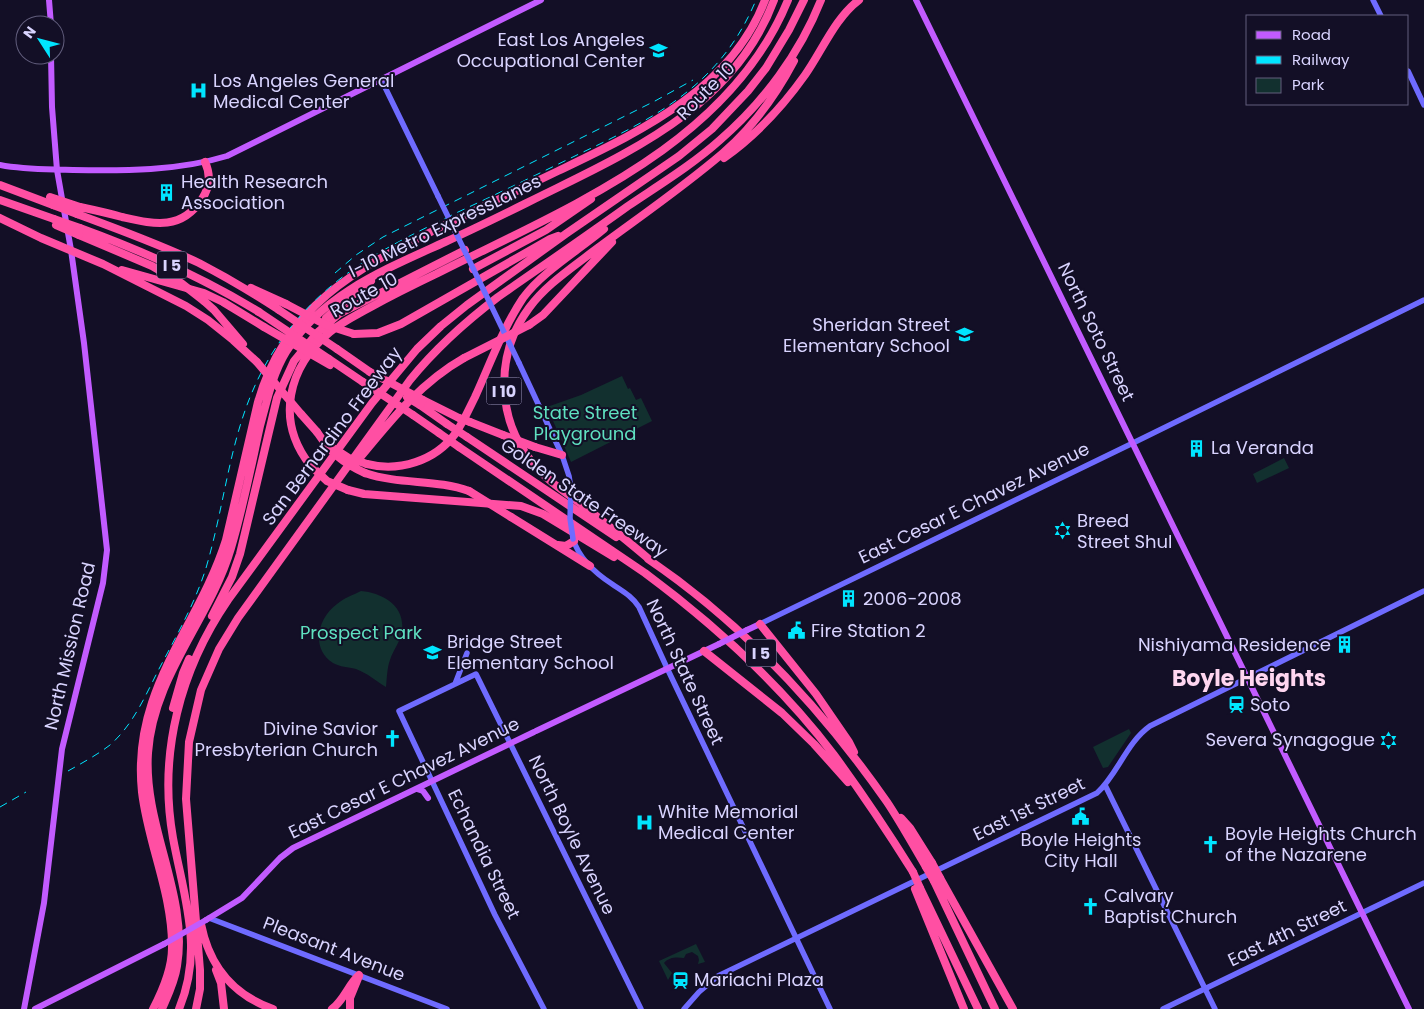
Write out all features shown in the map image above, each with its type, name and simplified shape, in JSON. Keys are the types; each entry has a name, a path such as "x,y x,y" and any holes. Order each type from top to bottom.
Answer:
{"highway":[{"name":"I-10 Metro ExpressLanes","path":"153,1009 167,976 172,948 167,907 142,792 141,771 146,727 155,692 165,668 220,560 258,402 263,384 278,351 310,311 343,281 361,268 406,244 624,138 652,123 679,105 713,78 736,54 751,30 765,0"},
{"name":"I-10 Metro ExpressLanes","path":"162,1009 177,970 179,947 176,905 149,792 148,750 151,728 165,684 223,572 232,547 267,398 275,373 286,352 308,324 330,303 354,286 391,266 451,240 616,159 668,128 717,88 738,65 759,34 774,0"},
{"name":"Route 10","path":"645,573 601,550 533,509 503,504 371,494 348,490 331,483 310,465 295,442 290,422 290,396 295,378 307,358 330,332 344,322 601,189 685,134 733,88 758,56 778,23 788,0"},
{"name":"San Bernardino Freeway","path":"179,1007 190,969 192,943 188,906 171,822 168,778 171,742 179,706 192,664 205,637 228,600 372,403 406,362 441,326 474,300 679,156 712,129 766,68 789,30 804,0"},
{"path":"682,185 727,156 762,125 790,95 843,16 859,0"},
{"name":"San Bernardino Freeway","path":"193,882 186,799 190,742 201,690 219,649 238,618 410,380 448,338 471,317 498,297 696,160 740,122 760,100 784,68 803,37 820,3"},
{"name":"I 10","path":"651,561 549,480 532,463 514,433 507,412 504,394 504,373 509,348 516,330 530,307 553,284 734,143 776,91 797,55 820,3"},
{"path":"0,185 78,210 157,224 184,218 192,212 207,191 209,177 205,162"},
{"path":"474,269 540,234 587,203 601,189"},
{"path":"0,200 80,231 152,266 181,283 214,310 236,340 317,432 329,449 348,465 365,473 395,481 453,486 470,492 590,566"},
{"path":"317,432 343,454 367,464 392,467 414,463 426,458 446,444 461,424 511,319 528,292 633,203"},
{"name":"I 5","path":"78,210 161,246 227,278 279,310 370,372 422,403"},
{"path":"336,482 353,466 408,401 436,376 464,358 529,325 543,315 606,248 639,217"},
{"path":"0,218 41,238 103,264 186,306 236,340"},
{"name":"I 5","path":"80,231 127,246 172,265 222,290 259,312 330,362"},
{"path":"227,278 286,304 326,326 354,334 378,332 394,328 550,239 567,233"},
{"path":"168,778 167,745 176,694 192,654 232,577 240,554 280,388 294,361 318,332 339,314 464,250"},
{"path":"103,264 143,277 189,287 204,293 330,362"},
{"path":"318,332 324,320 337,308 391,266"},
{"path":"311,340 343,317 391,296"},
{"name":"Golden State Freeway","path":"330,362 364,382 645,573 736,648 769,680 833,754 876,813 910,872 978,1009"},
{"path":"422,403 535,447 562,455"},
{"name":"Golden State Freeway","path":"422,403 447,424 651,561 692,591 746,638 798,690 857,761 929,865 995,1009"},
{"path":"554,544 566,546 573,540"},
{"path":"760,624 816,694 849,742 857,761"},
{"path":"704,651 782,713 814,744 876,813"},
{"path":"937,880 1012,1009"},
{"path":"193,882 203,936 221,983 224,1009"},
{"path":"193,882 200,970 200,989 196,1009"},
{"path":"918,888 964,1009"},
{"path":"210,956 222,975 235,988 264,1006 273,1009"},
{"path":"332,1009 340,1001 350,983 359,975"},
{"path":"350,1009 350,998 359,975"},
{"path":"264,1006 282,1009"}],"main road":[{"path":"50,0 51,15"},
{"path":"0,165 57,170 145,168 205,162 227,156 541,0"},
{"name":"North Soto Street","path":"916,0 1246,678 1410,1009"},
{"path":"1373,0 1380,15"},
{"name":"North Mission Road","path":"24,1009 44,903 62,749 106,566 107,550 71,250 57,170 52,107 51,65"},
{"path":"1409,73 1424,105"},
{"name":"North State Street","path":"381,79 562,455 569,476 571,490 570,518 573,540 580,554 590,566 603,578 633,598 647,623 666,668 830,1009"},
{"name":"East Cesar E Chavez Avenue","path":"35,1009 164,944 242,898 280,858 293,848 719,644 1424,300"},
{"name":"East 1st Street","path":"684,1009 713,979 1086,799 1105,786 1138,735 1150,726 1424,591"},
{"path":"455,684 466,653"},
{"name":"North Boyle Avenue","path":"455,684 476,674 641,1009"},
{"name":"Echandia Street","path":"455,684 399,711 495,915 544,1009"},
{"path":"1105,786 1215,1009"},
{"path":"417,789 428,798"},
{"name":"East 4th Street","path":"1164,1009 1424,883"},
{"name":"Pleasant Avenue","path":"208,919 447,1009"}],"green space":[{"name":"State Street Playground","path":"622,376 636,400 641,398 652,421 571,462 547,407 581,395"},
{"path":"1284,458 1289,468 1257,483 1253,474"},
{"name":"Prospect Park","path":"361,591 377,594 391,602 396,607 402,621 400,638 389,663 386,687 356,669 333,663 321,649 319,633 325,617 337,604"},
{"path":"1129,729 1131,733 1108,767 1103,768 1093,747"},
{"path":"696,944 705,962 698,964 698,956 692,952 686,954 684,958 670,959 664,963 672,973 668,980 659,961"}],"railway":[{"path":"68,771 110,745 126,728 139,708 179,631 197,594 206,568 234,446 254,388 268,360 287,332 305,311 343,276 385,249 608,140 635,126 684,95 725,54 742,29 756,0"},
{"path":"335,273 356,255 383,237 655,101 693,80"},
{"path":"0,807 26,792"}],"place":[{"name":"East Los Angeles Occupational Center","path":"659,50"},
{"name":"Los Angeles General Medical Center","path":"199,91"},
{"name":"Health Research Association","path":"167,192"},
{"name":"Sheridan Street Elementary School","path":"964,335"},
{"name":"La Veranda","path":"1197,448"},
{"name":"Breed Street Shul","path":"1063,531"},
{"name":"2006-2008","path":"849,599"},
{"name":"Fire Station 2","path":"797,631"},
{"name":"Nishiyama Residence","path":"1345,645"},
{"name":"Bridge Street Elementary School","path":"433,652"},
{"name":"Soto","path":"1236,705"},
{"name":"Divine Savior Presbyterian Church","path":"392,739"},
{"name":"Severa Synagogue","path":"1389,740"},
{"name":"Boyle Heights City Hall","path":"1081,817"},
{"name":"White Memorial Medical Center","path":"644,822"},
{"name":"Boyle Heights Church of the Nazarene","path":"1211,844"},
{"name":"Calvary Baptist Church","path":"1090,906"},
{"name":"Mariachi Plaza","path":"680,980"}],"district":[{"name":"Boyle Heights","path":"1249,678"}]}
